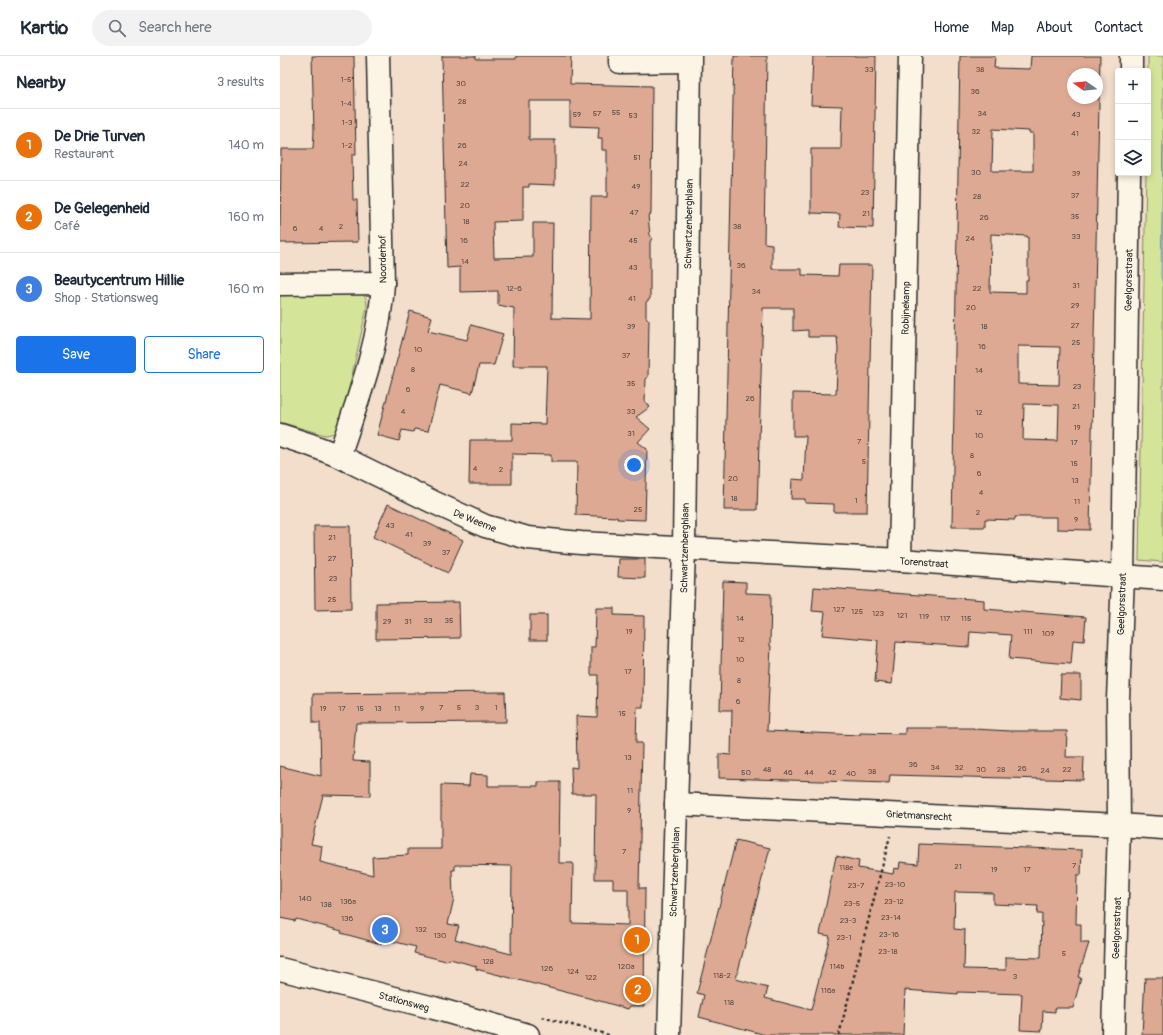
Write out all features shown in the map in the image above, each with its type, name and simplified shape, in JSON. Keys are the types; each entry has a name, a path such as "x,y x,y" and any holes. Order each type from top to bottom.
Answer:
{"street":[{"name":"Noorderhof","path":"339,456 365,379 382,307 383,283 378,56"},
{"name":"Schwartzenberghlaan","path":"620,56 620,62 690,59 684,548 669,1035"},
{"name":"Robijnekamp","path":"900,560 910,56"},
{"path":"1131,56 1131,68"},
{"name":"Geelgorsstraat","path":"1113,1035 1119,825 1118,699 1122,576 1129,176"},
{"path":"280,284 383,283"},
{"name":"De Weeme","path":"280,435 339,456 433,502 492,528 528,538 581,543 684,548"},
{"name":"Torenstraat","path":"684,548 900,560 1163,579"},
{"name":"Grietmansrecht","path":"676,804 1163,828"},
{"name":"Stationsweg","path":"280,969 434,1008 528,1035"}],"path":[{"path":"840,1035 895,814"}],"green space":[{"path":"1148,56 1163,56 1163,562 1139,560 1146,176 1151,176 1151,68 1148,68"},
{"path":"361,292 366,298 367,307 341,424 337,431 325,435 280,422 280,294"}],"water":[{"path":"1163,145 1163,285 1161,276"}],"building":[{"path":"312,56 354,56 356,155 352,155 353,200 357,200 358,242 280,243 281,149 313,149"},
{"path":"442,56 476,56 476,59 516,59 516,56 571,56 570,84 652,86 651,214 648,216 650,235 652,238 650,242 650,299 646,302 646,317 649,320 648,377 646,379 645,401 650,407 636,417 650,429 638,442 647,449 645,520 576,515 577,462 551,462 551,455 512,454 512,484 469,484 470,440 512,440 512,423 545,424 547,366 513,366 514,308 498,305 498,291 460,292 460,267 447,268","holes":["529,101 570,101 570,126 599,127 598,138 602,138 602,150 607,150 607,197 591,197 590,319 552,318 553,223 533,223 533,257 494,258 493,222 523,221 523,187 529,187 529,184 555,185 555,140 529,140"]},
{"path":"734,56 767,56 764,243 772,244 772,269 802,269 802,275 838,276 839,265 872,265 867,512 834,512 834,504 805,503 805,499 791,499 792,479 804,480 806,436 793,436 793,393 836,394 838,349 837,337 808,337 808,330 793,331 793,308 763,308 757,510 724,510"},
{"path":"813,56 876,56 873,228 839,227 840,214 811,213 811,149 841,149 842,106 811,105"},
{"path":"960,56 995,56 994,68 1030,69 1031,56 1100,56 1100,68 1067,68 1067,104 1099,104 1090,530 1057,529 1057,517 1015,517 1015,520 985,519 985,527 952,527","holes":["993,129 1029,131 1029,133 1033,133 1033,171 992,171","991,234 1028,237 1028,280 1026,280 1026,293 990,292","1018,346 1060,347 1059,385 1018,384","1024,404 1059,405 1058,441 1023,440"]},
{"path":"410,311 432,317 428,331 467,340 471,325 503,334 494,365 479,365 472,393 440,385 428,431 414,429 413,432 402,430 399,441 377,435"},
{"path":"388,504 463,540 448,573 373,537"},
{"path":"314,526 350,526 351,609 315,610"},
{"path":"619,559 645,559 645,578 618,577"},
{"path":"723,581 746,582 746,593 771,594 771,646 767,731 860,735 860,733 905,734 905,728 974,728 1010,731 1067,731 1066,757 1084,757 1083,780 890,775 889,783 719,778 719,754 731,755 732,710 720,710"},
{"path":"814,587 984,600 984,609 1086,617 1084,641 1073,640 1071,664 1009,659 1011,635 970,632 969,647 896,642 892,684 875,682 878,640 822,635 825,612 812,611"},
{"path":"459,602 460,638 376,639 376,603"},
{"path":"596,608 614,608 614,615 644,616 643,707 637,707 636,743 642,743 639,888 645,888 644,1006 630,1006 628,1009 476,969 476,966 450,959 446,961 414,953 416,947 383,939 381,944 341,933 342,931 296,919 295,921 280,918 280,766 321,776 320,723 313,723 313,694 505,692 506,722 356,723 353,761 370,762 370,796 323,795 311,844 322,846 320,862 373,875 372,857 408,855 408,849 441,849 441,785 469,786 470,774 488,775 488,786 538,786 538,782 560,782 559,863 573,863 572,923 628,925 628,889 613,889 613,879 595,879 596,794 572,794 571,767 577,768 576,716 597,717 598,675 591,675 591,647 595,647","holes":["455,865 512,866 511,954 455,939 459,926 448,924 454,898 452,870 455,870"]},
{"path":"530,615 547,615 547,640 530,640"},
{"path":"1061,675 1081,675 1081,700 1060,698"},
{"path":"736,840 770,848 736,979 768,988 765,998 811,1010 830,936 820,934 836,856 859,861 858,868 893,874 894,868 899,869 900,862 918,864 919,844 1082,850 1081,875 1077,875 1076,924 1081,924 1081,943 1089,943 1078,977 1081,978 1073,1008 1055,1008 1055,1012 1043,1011 1042,1031 1020,1030 1022,994 958,992 958,994 905,990 903,1035 766,1035 699,1017 704,995 697,993","holes":["955,892 993,893 993,904 1038,906 1037,914 1042,914 1041,958 1006,957 1006,970 964,969 965,930 954,929"]},
{"path":"1145,978 1163,978 1163,1035 1142,1035"}],"place":[{"name":"Beautycentrum Hillie","path":"385,930"},
{"name":"De Drie Turven","path":"637,940"},
{"name":"De Gelegenheid","path":"638,990"}]}
